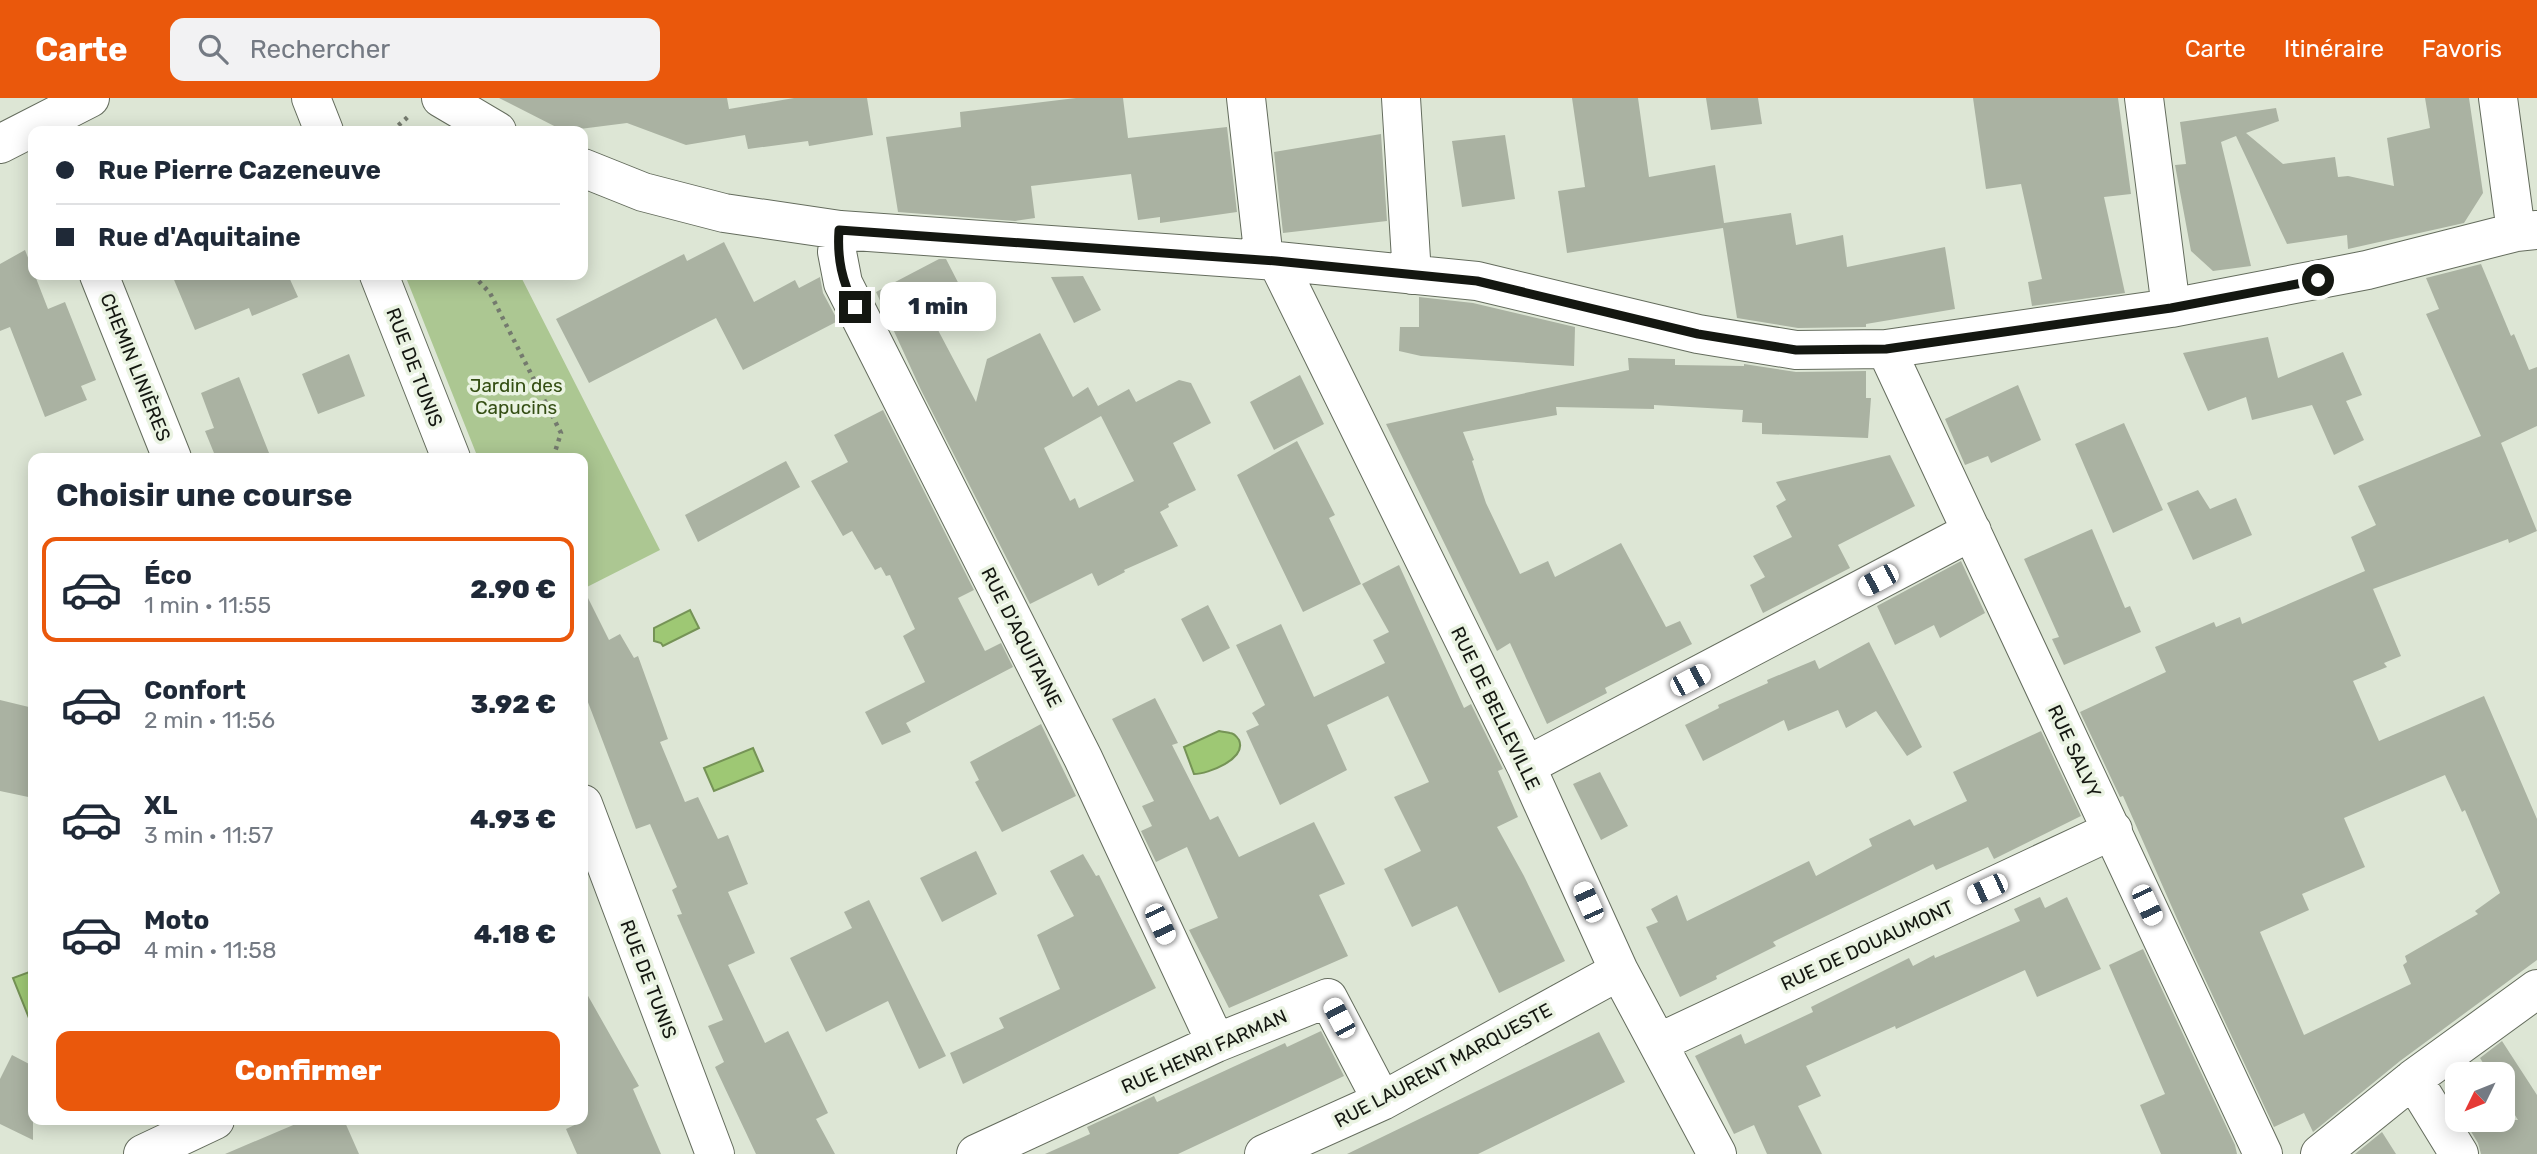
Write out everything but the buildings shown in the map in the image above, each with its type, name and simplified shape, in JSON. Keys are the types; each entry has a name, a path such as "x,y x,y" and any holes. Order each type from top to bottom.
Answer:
{"street":[{"path":"41,126 90,98"},
{"path":"311,98 322,126"},
{"path":"441,98 489,126"},
{"name":"RUE DE BELLEVILLE","path":"1245,98 1270,261 1526,766 1619,971 1660,1042 1717,1154"},
{"path":"1401,98 1412,275"},
{"path":"2144,98 2171,308"},
{"path":"588,171 643,192 724,213 839,230 1270,261 1477,281 1698,334 1796,350 1886,349 2171,308 2367,270 2526,231 2498,98"},
{"path":"0,144 28,132"},
{"name":"RUE D'AQUITAINE","path":"839,230 837,252 843,283 1083,758 1216,1043"},
{"name":"CHEMIN LINIÈRES","path":"101,280 170,453"},
{"name":"RUE DE TUNIS","path":"381,280 449,453"},
{"name":"RUE SALVY","path":"1886,349 2263,1154"},
{"path":"1526,766 1972,531"},
{"name":"RUE DE TUNIS","path":"588,817 715,1154"},
{"name":"RUE DE DOUAUMONT","path":"1660,1042 2113,830"},
{"name":"RUE LAURENT MARQUESTE","path":"1264,1154 1382,1101 1619,971"},
{"path":"2320,1154 2413,1079 2537,989"},
{"name":"RUE HENRI FARMAN","path":"976,1154 1216,1043 1328,998 1382,1101"},
{"path":"2413,1079 2459,1154"},
{"path":"150,1152 205,1125"}],"path":[{"path":"478,280 490,293 561,433 555,453"}],"green space":[{"name":"Jardin des Capucins","path":"407,280 523,280 660,550 588,586 588,453 476,453"}],"shaded area":[{"path":"690,610 699,628 663,646 654,641 654,628"},
{"path":"1219,731 1232,734 1239,740 1237,753 1225,764 1194,774 1184,747"},
{"path":"753,748 763,771 714,791 704,768"},
{"path":"28,972 28,1016 13,978"}],"route":[{"path":"855,307 843,283 837,252 839,230 1276,261 1477,281 1698,334 1796,350 1886,349 2171,308 2318,280"}]}
